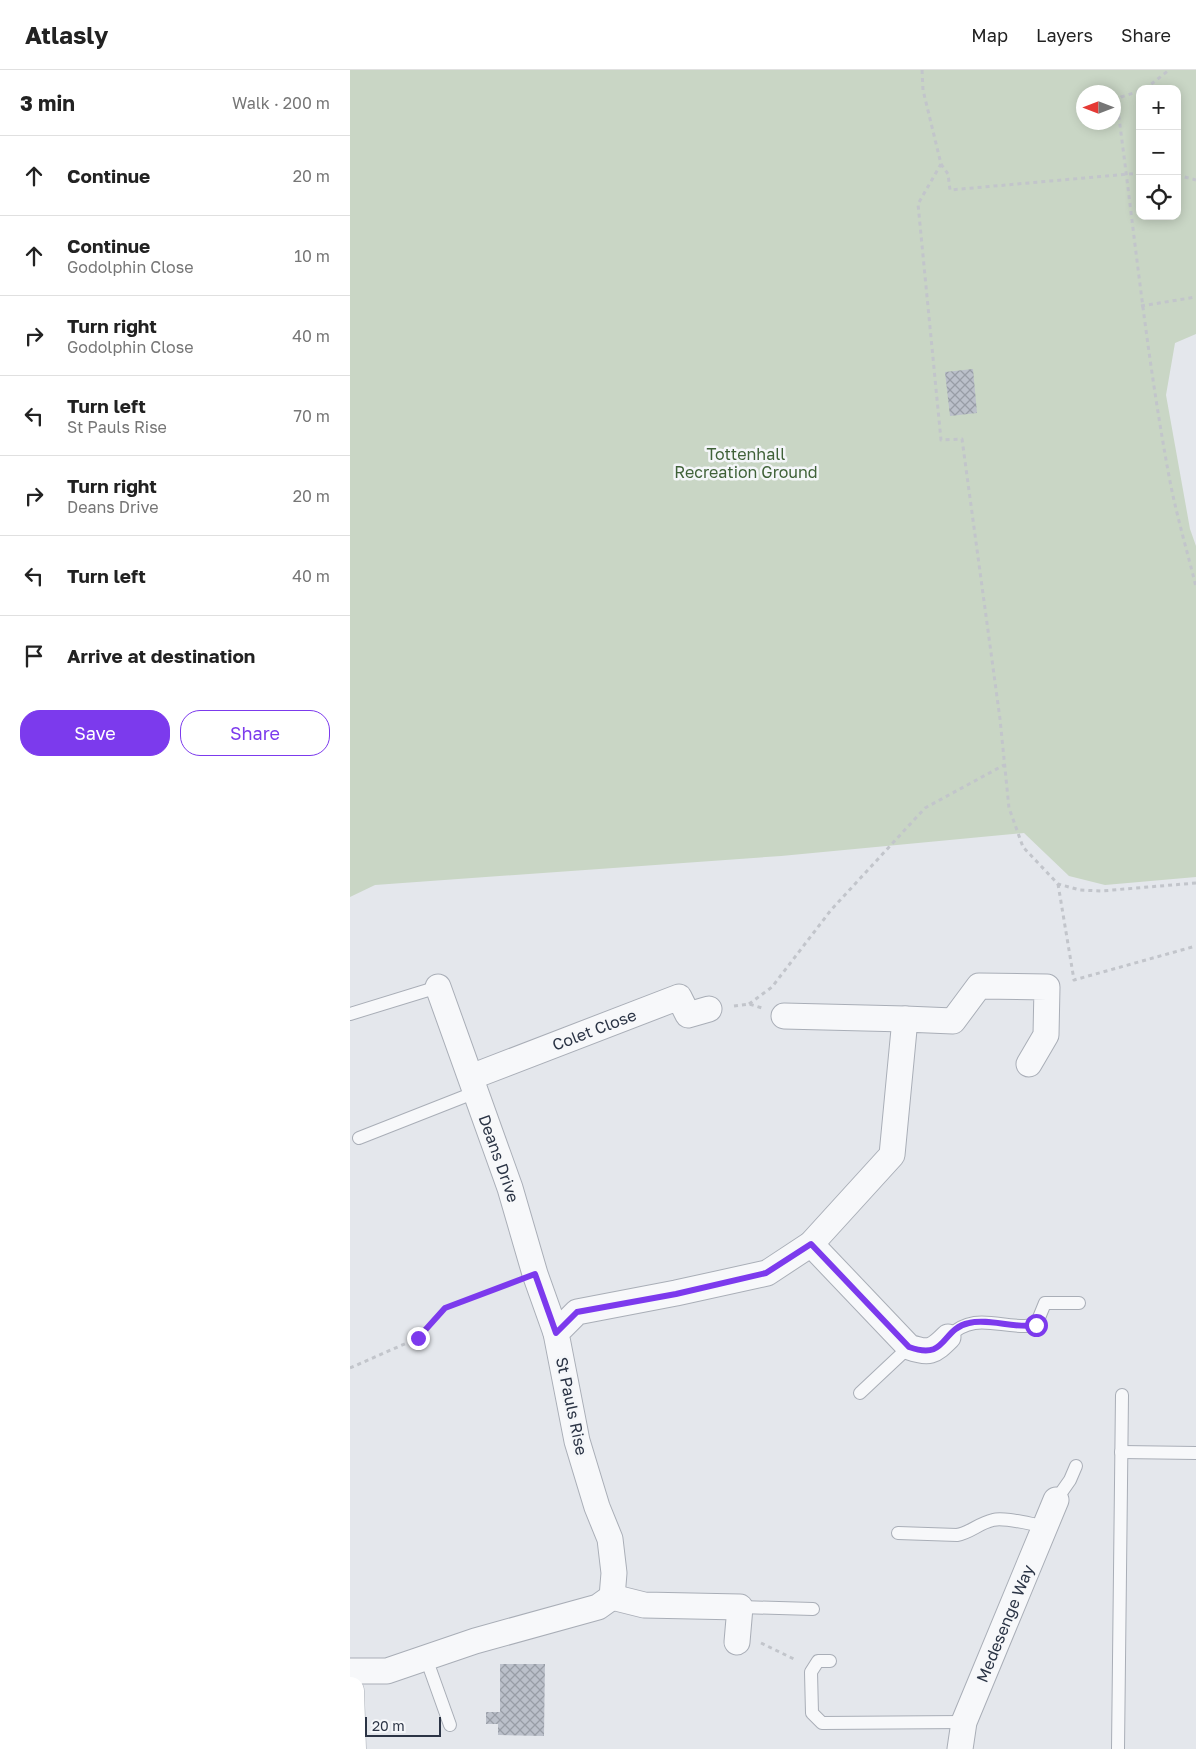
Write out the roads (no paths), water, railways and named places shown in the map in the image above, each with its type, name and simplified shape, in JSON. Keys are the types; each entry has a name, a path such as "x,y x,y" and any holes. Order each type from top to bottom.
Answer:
{"street":[{"path":"784,1016 953,1021 979,986 1047,987 1046,1035 1029,1064"},
{"name":"Deans Drive","path":"438,987 510,1188 535,1274 556,1333"},
{"name":"Colet Close","path":"474,1085 679,997 688,1015 709,1009"},
{"path":"556,1333 577,1312 676,1294 766,1273 811,1244 892,1155 905,1019"},
{"path":"811,1244 909,1347 922,1352 936,1350 948,1337"},
{"name":"St Pauls Rise","path":"556,1333 577,1441 597,1507 610,1539 614,1573 612,1597"},
{"name":"Medesenge Way","path":"960,1749 964,1722 1043,1526 1056,1500"},
{"path":"350,1671 387,1671 474,1641 598,1607 612,1597 644,1605 740,1607 738,1638"},
{"path":"350,1691 352,1749"}],"lane":[{"path":"350,1014 438,987"},
{"path":"359,1138 474,1085"},
{"path":"948,1337 956,1329 970,1322 1036,1325 1045,1303 1079,1303"},
{"path":"860,1393 909,1347"},
{"path":"1118,1749 1122,1395"},
{"path":"1121,1452 1196,1453"},
{"path":"1056,1500 1070,1480 1076,1466"},
{"path":"898,1533 966,1534 981,1524 994,1519 1043,1526"},
{"path":"740,1607 813,1609"},
{"path":"426,1658 450,1725"},
{"path":"830,1661 818,1661 812,1667 812,1713 822,1723 964,1722"}],"park label":[{"name":"Tottenhall Recreation Ground","path":"746,463"}]}
